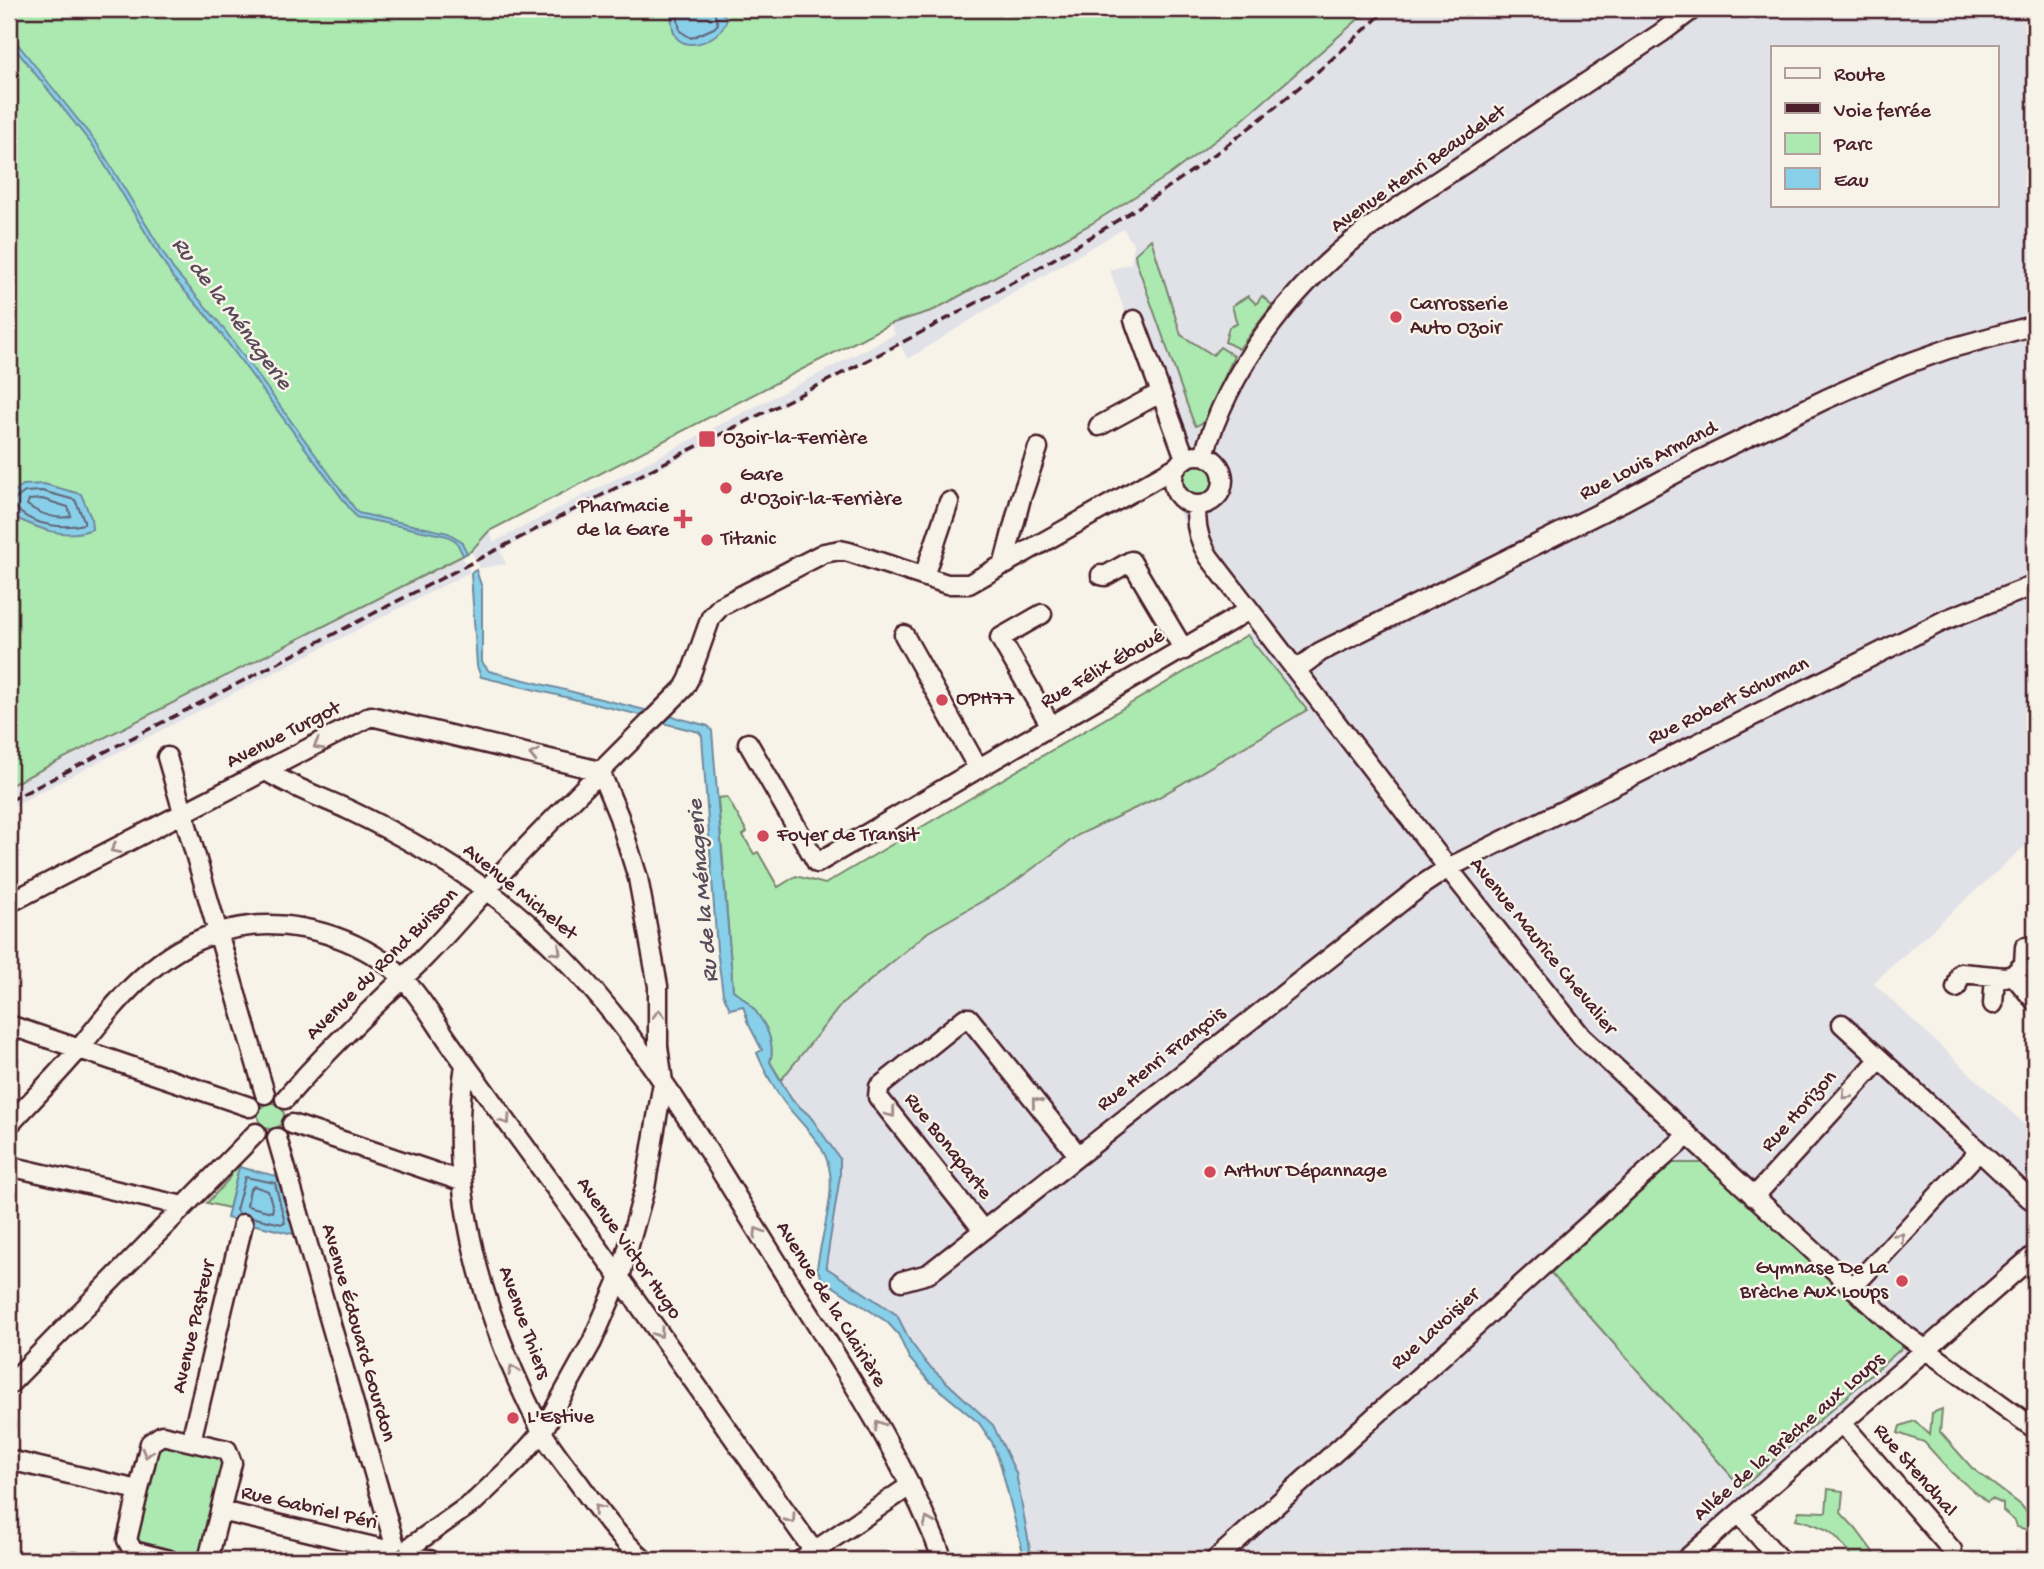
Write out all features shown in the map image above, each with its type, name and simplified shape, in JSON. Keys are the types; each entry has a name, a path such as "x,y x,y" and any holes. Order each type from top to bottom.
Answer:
{"street":[{"name":"Avenue Henri Beaudelet","path":"1204,456 1222,405 1247,360 1285,309 1349,244 1392,212 1693,9"},
{"path":"1134,320 1181,463"},
{"name":"Rue Louis Armand","path":"1296,670 1320,652 1826,399 1903,365 1948,349 2035,325"},
{"path":"1099,426 1160,393"},
{"path":"1007,564 1005,559 1015,519 1038,448"},
{"path":"1191,456 1204,456 1218,464 1223,479 1222,488 1212,501 1197,505 1187,503 1180,497 1173,483 1181,463 1191,456"},
{"name":"Avenue du Rond Buisson","path":"285,1099 402,978 422,961 600,771 684,688 690,679 711,617 725,604 812,558 832,551 849,552 961,585 1007,564 1181,463"},
{"path":"1137,489 1180,497"},
{"path":"924,576 949,502"},
{"name":"Avenue Maurice Chevalier","path":"1197,505 1196,526 1203,547 1448,868 1575,1029 1754,1197 1924,1350 2035,1429"},
{"path":"1101,575 1105,576 1131,561 1184,650"},
{"name":"Rue Robert Schuman","path":"1448,868 1897,644 1975,608 2035,585"},
{"name":"Rue Félix Éboué","path":"748,743 817,863 1249,610"},
{"path":"1042,614 996,632 1051,726"},
{"path":"904,635 978,768"},
{"name":"Avenue Turgot","path":"9,903 371,716 600,771"},
{"path":"167,757 265,1094"},
{"name":"Avenue Michelet","path":"267,771 293,787 344,808 408,840 487,891 530,926 588,982 640,1046 663,1082"},
{"path":"404,1554 475,1502 542,1432 592,1342 620,1278 645,1188 663,1082 658,1046 657,986 646,916 628,845 600,771"},
{"name":"Rue Henri François","path":"902,1281 928,1274 1425,883 1448,868"},
{"name":"Avenue Victor Hugo","path":"9,1125 137,980 154,965 183,947 217,933 260,925 313,930 335,936 362,949 385,963 415,992 620,1278 807,1555"},
{"path":"1956,988 1961,973 2004,975 2024,964 2025,947"},
{"path":"2004,975 2035,1001"},
{"path":"1993,1004 2004,975"},
{"name":"Rue Bonaparte","path":"983,1230 878,1097 879,1087 965,1018 969,1018 1078,1155"},
{"path":"1842,1024 2030,1199"},
{"path":"9,1025 250,1107"},
{"name":"Rue Horizon","path":"1754,1197 1880,1059"},
{"name":"Avenue Thiers","path":"465,1065 459,1100 461,1181 480,1277 490,1311 542,1432 598,1510 644,1560"},
{"name":"Avenue de la Clairière","path":"663,1082 881,1428 911,1485 943,1560"},
{"path":"265,1094 285,1099 292,1110 292,1124 288,1130 277,1138 265,1138 256,1133 249,1121 250,1107 254,1101 265,1094"},
{"path":"292,1124 461,1181"},
{"path":"9,1385 256,1133"},
{"name":"Rue Lavoisier","path":"1215,1560 1688,1135"},
{"name":"Avenue Édouard Gourdon","path":"277,1138 404,1554"},
{"path":"1853,1287 1979,1152"},
{"path":"9,1166 183,1206"},
{"name":"Avenue Pasteur","path":"191,1441 243,1224"},
{"name":"Allée de la Brèche aux Loups","path":"1685,1560 2035,1254"},
{"name":"Rue Stendhal","path":"1842,1423 1952,1549"},
{"path":"166,1560 133,1551 127,1540 152,1440 162,1435 227,1450 230,1456 232,1463 208,1560"},
{"path":"9,1460 138,1490"},
{"path":"807,1555 911,1485"},
{"name":"Rue Gabriel Péri","path":"221,1511 404,1554"},
{"path":"1739,1513 1780,1560"}],"shaded area":[{"path":"1370,9 2035,9 2035,837 1873,983 2035,1134 2035,1242 1913,1353 1673,1560 1032,1560 1016,1473 978,1410 927,1364 910,1341 897,1315 830,1271 826,1265 840,1176 840,1159 810,1116 793,1100 747,1021 718,798 727,797 747,832 743,835 754,854 758,852 778,887 796,876 825,884 1255,629 1203,561 1174,502 1168,433 1110,270 1131,263 1134,245 1123,229 908,359 900,345 500,551 506,564 480,568 471,551 489,531 494,542 895,334 890,324 934,310 1311,62"},
{"path":"461,555 470,572 9,808 9,786"}],"green space":[{"path":"9,9 1370,9 1240,122 1169,175 1091,224 934,310 890,324 489,531 471,551 462,556 9,786"},
{"path":"1151,239 1181,335 1213,355 1220,347 1234,356 1205,421 1196,426 1136,261 1135,254"},
{"path":"1248,296 1256,304 1262,296 1272,305 1239,349 1225,342 1229,327 1237,324 1232,306"},
{"path":"1198,464 1210,468 1214,480 1210,492 1198,496 1186,492 1182,480 1186,468"},
{"path":"1247,635 1307,710 1159,797 1078,835 1009,886 928,932 841,1005 781,1080 770,1062 771,1041 762,1021 749,1004 733,990 718,798 727,797 747,832 743,835 754,854 758,852 778,887 796,876 825,884"},
{"path":"271,1103 280,1107 284,1116 280,1125 271,1129 262,1125 258,1116 262,1107"},
{"path":"241,1161 229,1208 207,1203 228,1180 235,1166"},
{"path":"1673,1163 1705,1163 1903,1347 1742,1488 1551,1273"},
{"path":"1942,1409 1940,1432 1972,1468 2021,1505 2035,1522 2035,1560 2026,1560 2029,1537 2025,1529 2017,1527 2015,1521 2003,1511 2003,1504 1992,1499 1987,1502 1952,1473 1924,1442 1898,1433 1900,1426 1915,1421 1930,1435 1932,1413"},
{"path":"150,1443 227,1450 208,1560 169,1560 133,1551"},
{"path":"1828,1489 1843,1491 1841,1513 1879,1560 1854,1560 1830,1532 1796,1519 1799,1511 1826,1512"}],"water":[{"path":"670,9 718,9 727,18 715,36 700,43 685,43 674,34"},
{"path":"9,33 98,145 173,269 218,321 358,513 448,533 461,541 467,553 463,555 456,541 447,536 356,517 213,323 173,278 94,147 9,41"},
{"path":"44,484 81,494 91,518 92,529 72,533 52,532 14,517 10,506 11,494 23,485"},
{"path":"476,570 482,588 482,662 489,671 645,710 640,715 481,677 477,666 471,573"},
{"path":"670,716 708,726 712,731 733,990 749,1004 762,1021 771,1041 770,1062 792,1100 810,1116 840,1159 827,1268 897,1315 910,1341 927,1364 993,1425 1016,1473 1032,1560 1025,1560 1001,1466 992,1442 979,1423 929,1381 909,1358 898,1334 887,1322 822,1279 817,1269 829,1204 829,1167 816,1140 783,1101 768,1077 757,1053 762,1050 747,1021 743,1006 730,1009 723,994 717,950 702,736 699,732 663,723"},
{"path":"239,1167 281,1177 297,1235 227,1218"}],"railway":[{"path":"9,801 907,340 1027,275 1143,204 1208,159 1300,87 1387,9"}],"place":[{"name":"Carrosserie Auto Ozoir","path":"1396,317"},
{"name":"Ozoir-la-Ferrière","path":"707,439"},
{"name":"Gare d'Ozoir-la-Ferrière","path":"726,488"},
{"name":"Pharmacie de la Gare","path":"683,519"},
{"name":"Titanic","path":"707,540"},
{"name":"OPH77","path":"942,700"},
{"name":"Foyer de Transit","path":"763,836"},
{"name":"Arthur Dépannage","path":"1210,1172"},
{"name":"Gymnase De La Brèche Aux Loups","path":"1902,1281"},
{"name":"L'Estive","path":"513,1418"}],"water label":[{"name":"Ru de la Ménagerie","path":"231,314"},
{"name":"Ru de la Ménagerie","path":"704,891"}]}
